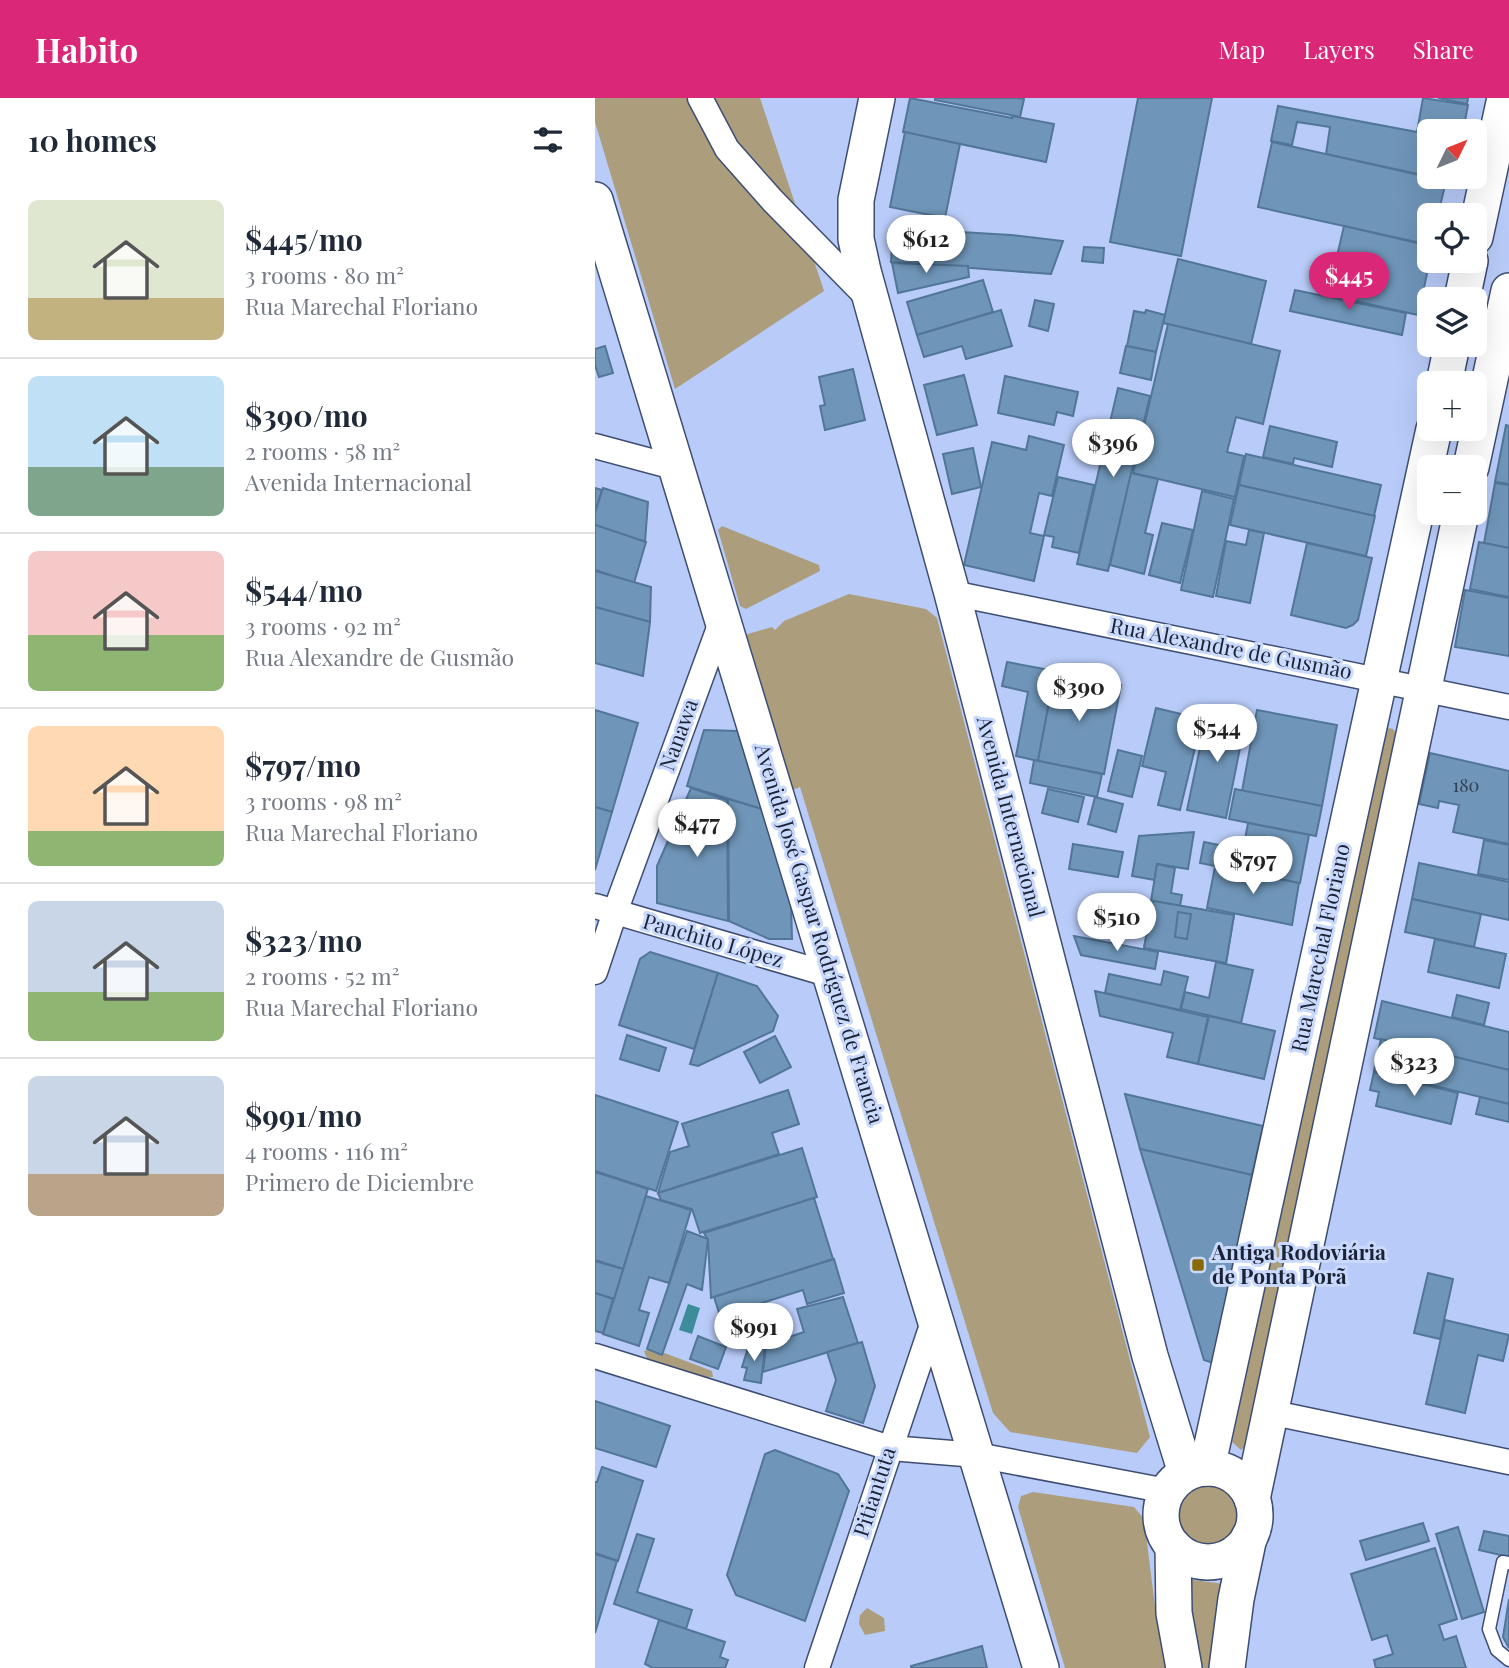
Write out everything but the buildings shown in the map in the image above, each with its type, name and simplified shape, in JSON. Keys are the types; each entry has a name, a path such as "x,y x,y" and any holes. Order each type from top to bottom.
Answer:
{"main road":[{"name":"Avenida Internacional","path":"877,98 856,200 856,239 952,593 1150,1356 1187,1477"},
{"path":"1482,203 1505,98"},
{"name":"Avenida José Gaspar Rodríguez de Francia","path":"595,200 1041,1668"},
{"path":"1474,455 1509,291"},
{"name":"Rua Marechal Floriano","path":"1187,1477 1417,522"},
{"path":"1252,1499 1458,525"},
{"path":"1227,1668 1236,1599 1255,1514 1252,1499 1245,1486 1234,1476 1221,1470 1187,1477 1162,1505 1161,1519 1165,1534 1173,1546 1199,1561 1228,1557 1240,1549 1249,1537"},
{"path":"1173,1546 1174,1613 1184,1668"}],"street":[{"path":"700,98 727,149 773,201 871,300"},
{"path":"595,446 677,468"},
{"name":"Rua Alexandre de Gusmão","path":"952,593 1509,707"},
{"name":"Nanawa","path":"595,972 605,909 723,617"},
{"name":"Panchito López","path":"605,909 831,975"},
{"name":"Pitiantuta","path":"817,1668 935,1316"},
{"path":"595,1356 890,1448 1187,1477"},
{"path":"1269,1412 1509,1462"}],"lane":[{"path":"1509,1563 1503,1562 1489,1629 1497,1650 1509,1660"}],"shaded area":[{"path":"595,98 760,98 824,291 675,389 595,122"},
{"path":"722,526 819,565 820,571 746,609 740,606 718,530"},
{"path":"849,594 926,609 937,618 1150,1437 1137,1453 1010,1432 993,1413 800,787 788,792 732,649 748,634 772,627 775,630 784,621"},
{"path":"1389,728 1398,736 1248,1445 1241,1450 1232,1442 1383,733"},
{"path":"688,1304 700,1308 692,1334 679,1330"},
{"path":"654,1349 712,1371 713,1377 689,1375 648,1361 644,1351"},
{"path":"1203,1486 1215,1486 1231,1495 1238,1505 1238,1529 1231,1539 1215,1548 1203,1548 1192,1543 1183,1534 1178,1523 1178,1511 1183,1500 1192,1491"},
{"path":"1033,1492 1134,1507 1144,1519 1158,1630 1169,1668 1065,1668 1018,1507 1021,1496"},
{"path":"1186,1579 1224,1584 1214,1668 1198,1668"},
{"path":"867,1608 884,1618 885,1631 865,1635 859,1624 860,1615"}],"place":[{"name":"Antiga Rodoviária de Ponta Porã","path":"1198,1265"}]}
